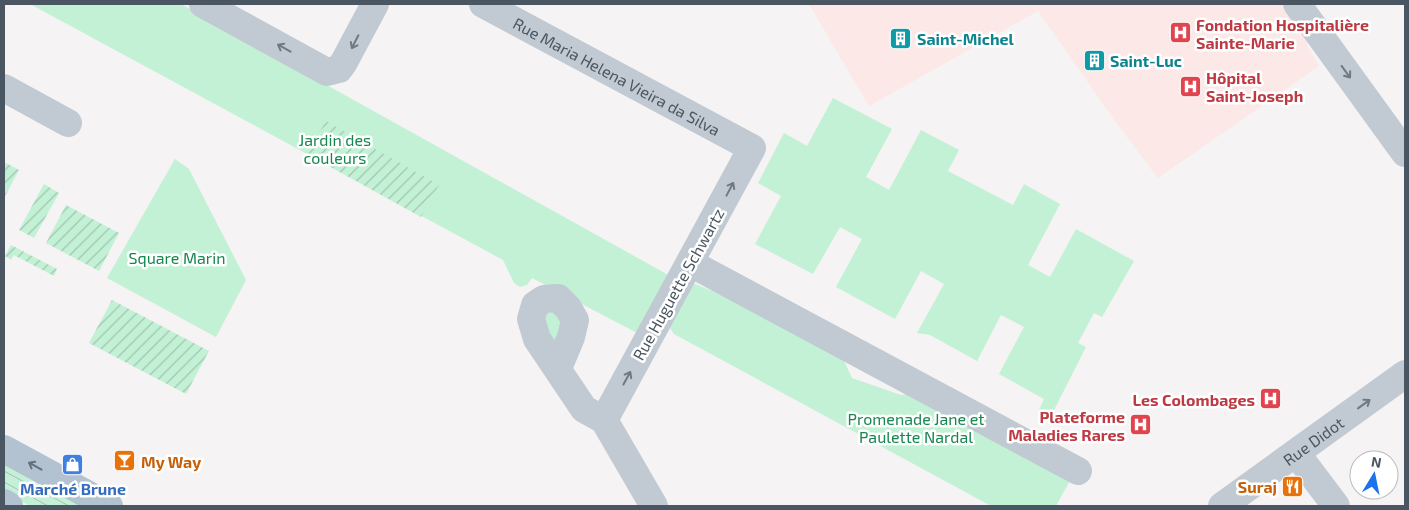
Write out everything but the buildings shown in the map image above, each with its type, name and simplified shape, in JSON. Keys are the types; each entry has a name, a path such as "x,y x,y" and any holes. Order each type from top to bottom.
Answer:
{"main road":[{"path":"4,449 109,506"},
{"path":"4,503 9,506"}],"street":[{"path":"203,4 327,72 339,69 344,62 375,4"},
{"name":"Rue Maria Helena Vieira da Silva","path":"483,4 752,148"},
{"path":"1298,4 1405,153"},
{"path":"4,88 68,123"},
{"name":"Rue Huguette Schwartz","path":"604,420 752,148"},
{"path":"690,263 1078,471"},
{"path":"558,368 584,409 604,420 654,506"},
{"name":"Rue Didot","path":"1222,506 1296,453 1403,381"},
{"path":"1296,453 1336,506"}],"shaded area":[{"name":"Hôpital Saint-Joseph","path":"809,4 1283,4 1308,40 1306,44 1319,66 1158,178 1113,118 1038,11 869,106"}],"green space":[{"path":"30,4 181,4 672,277 641,335 532,278 527,285 520,287 514,283 503,260"},
{"path":"833,98 892,129 866,177 889,190 921,130 959,150 948,171 1013,205 1024,184 1060,204 1028,265 1050,277 1076,229 1134,261 1102,317 1094,313 1078,343 1086,347 1051,416 1039,410 1044,399 999,374 1024,327 1001,315 977,361 930,335 917,333 944,284 921,271 895,319 836,287 862,239 840,227 813,274 755,244 781,196 758,183 784,133 807,146"},
{"name":"Jardin des couleurs","path":"326,121 439,185 421,217 307,154"},
{"name":"Square Marin","path":"175,159 189,169 246,280 216,337 107,278"},
{"path":"4,162 19,170 4,198"},
{"path":"44,184 59,193 34,238 19,230"},
{"path":"66,205 119,233 99,271 46,243"},
{"path":"11,245 57,269 54,276 14,255 11,260 5,256"},
{"name":"Promenade Jane et Paulette Nardal","path":"690,282 722,295 840,352 852,378 901,395 922,392 1073,475 1056,506 991,506 674,334 668,325"},
{"path":"112,300 209,351 186,394 89,343"},
{"path":"552,309 562,316 555,348 543,328 545,313"},
{"path":"4,459 91,506 30,506 4,492"}],"tram line":[{"path":"4,471 69,506"},
{"path":"4,482 48,506"}],"place":[{"name":"Fondation Hospitalière Sainte-Marie","path":"1180,33"},
{"name":"Saint-Michel","path":"901,38"},
{"name":"Saint-Luc","path":"1094,60"},
{"name":"Hôpital Saint-Joseph","path":"1190,86"},
{"name":"Les Colombages","path":"1271,399"},
{"name":"Plateforme Maladies Rares","path":"1141,425"},
{"name":"My Way","path":"125,461"},
{"name":"Marché Brune","path":"73,464"},
{"name":"Suraj","path":"1293,486"}]}
